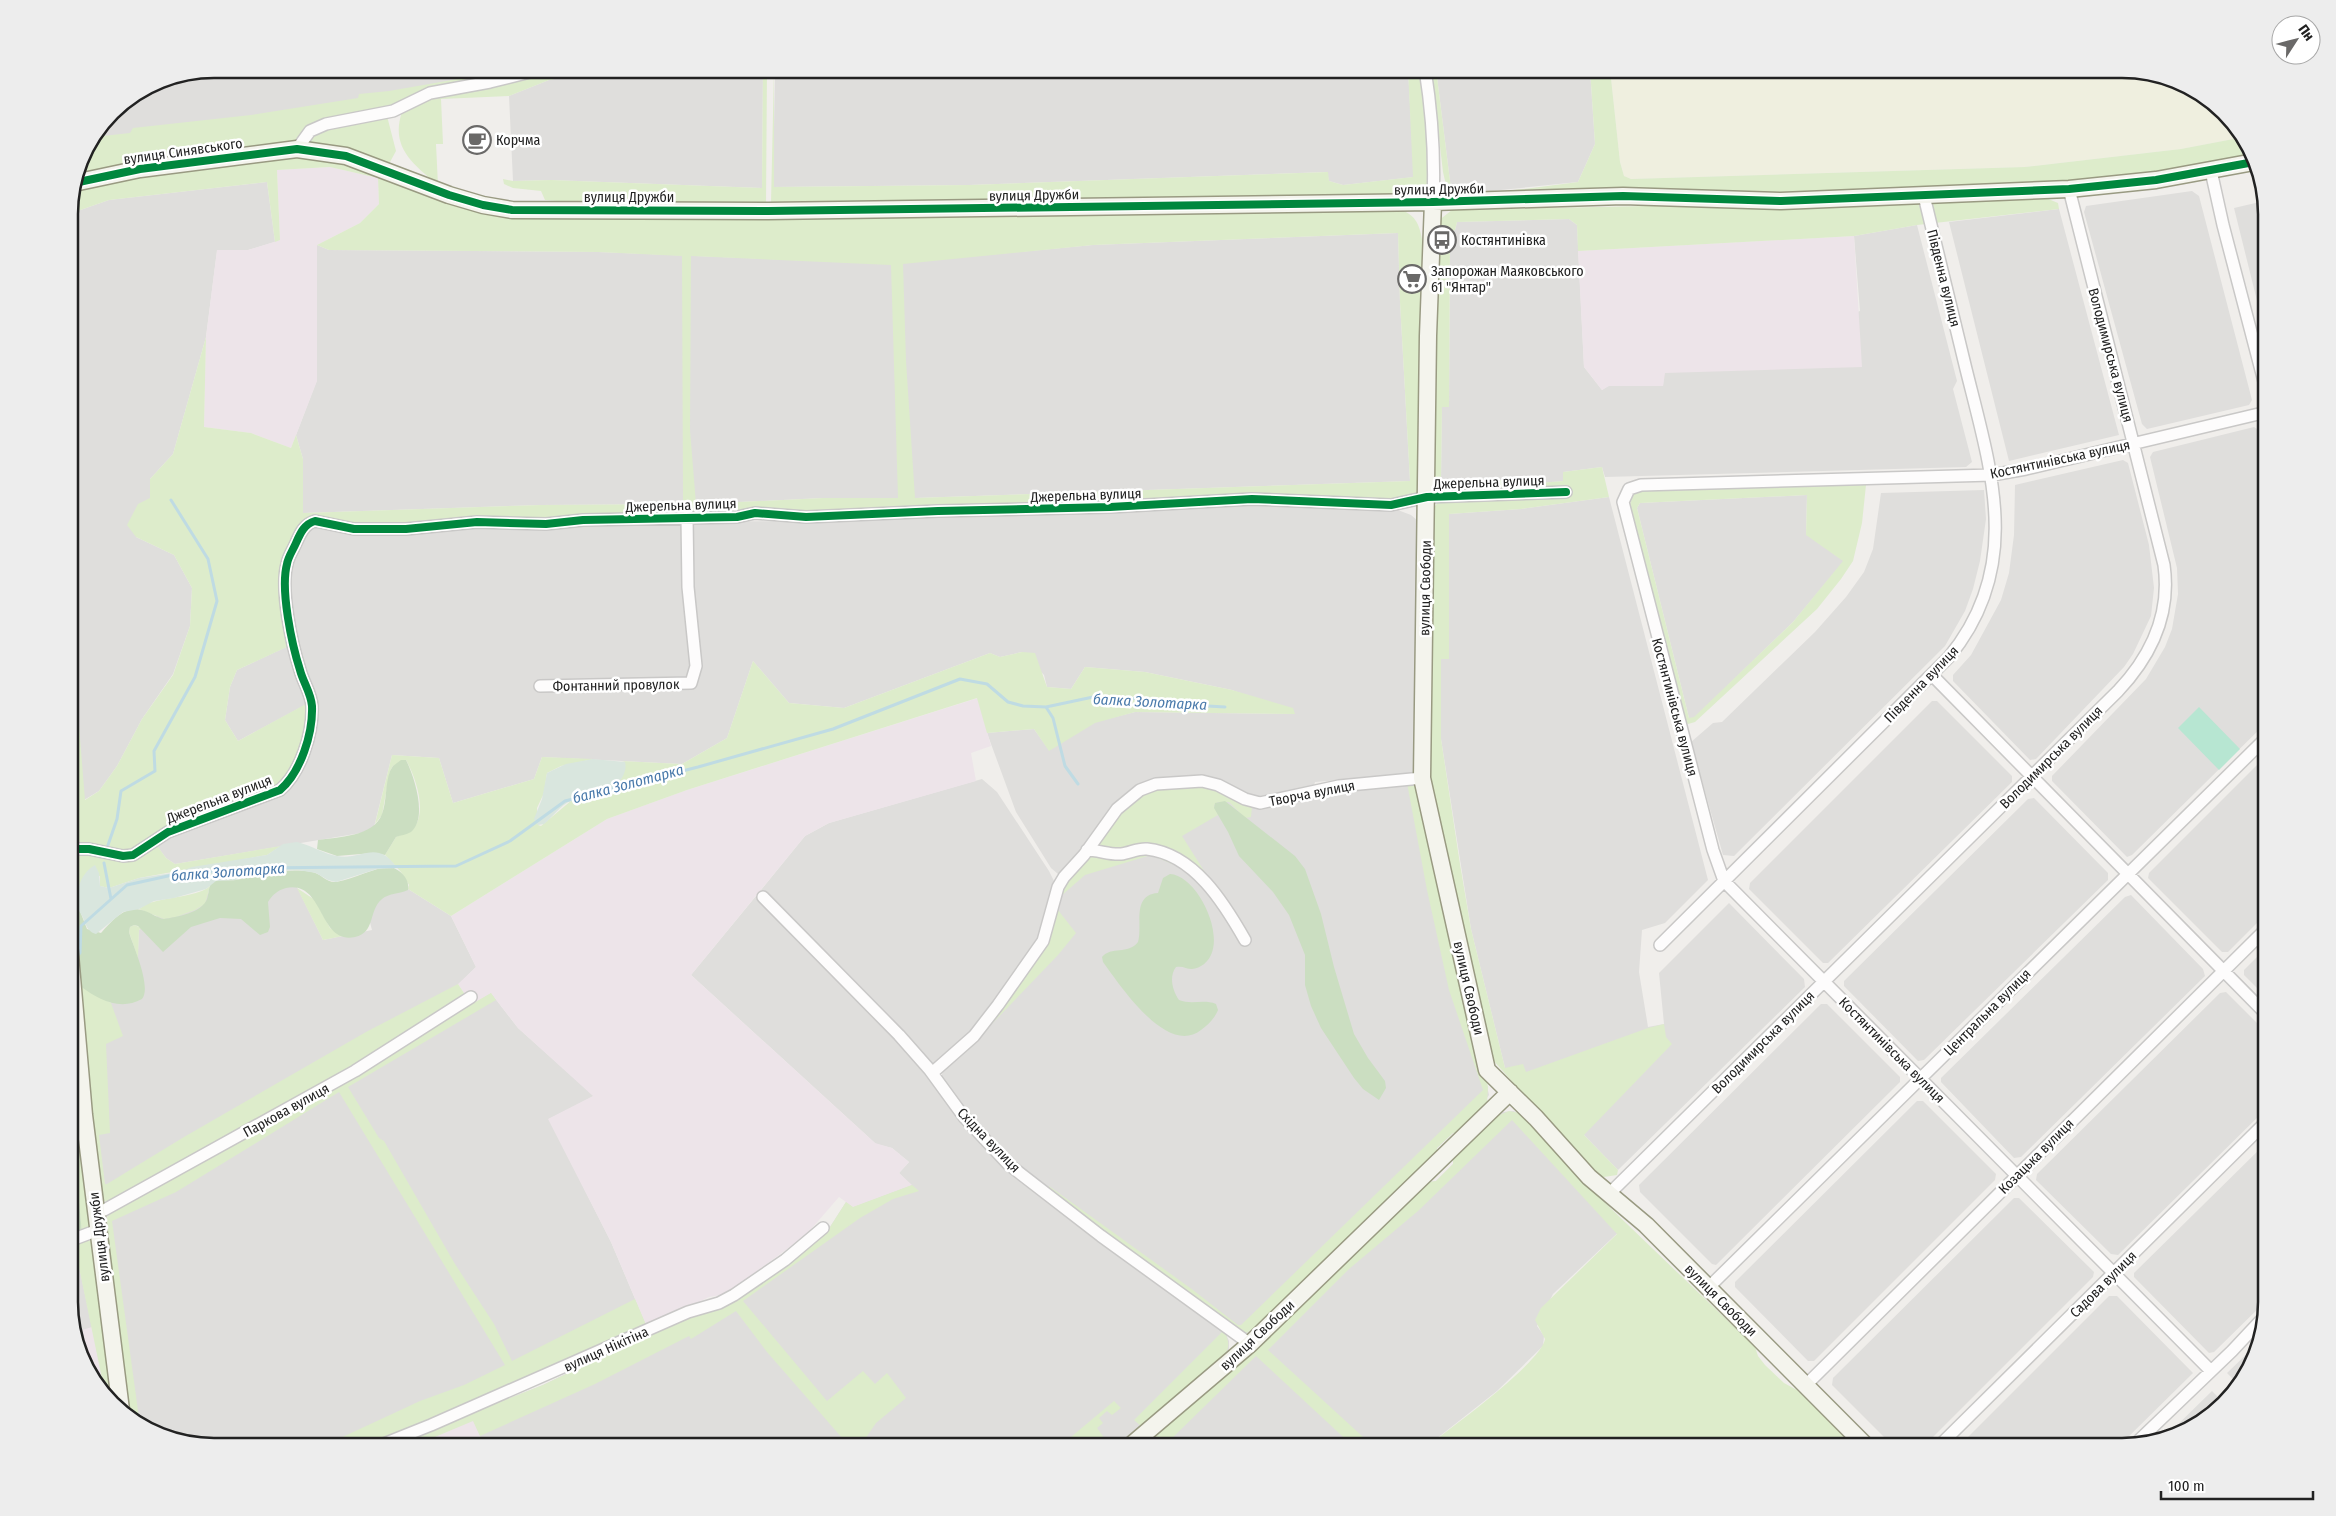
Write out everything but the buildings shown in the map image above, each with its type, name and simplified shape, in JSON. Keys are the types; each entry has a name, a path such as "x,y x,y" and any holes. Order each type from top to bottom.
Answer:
{"street":[{"path":"297,149 310,131 326,124 393,111 430,94 510,77"},
{"name":"вулиця Свободи","path":"1427,77 1434,161 1428,336 1422,778 1487,1070 1510,1092 1584,1173 1646,1225 1859,1439"},
{"name":"вулиця Синявського","path":"82,181 140,169 297,149"},
{"name":"вулиця Дружби","path":"297,149 346,156 449,195 483,205 512,210 768,211 1433,202 1622,196 1781,201 2069,189 2156,180 2248,163"},
{"path":"2211,171 2258,356"},
{"name":"Володимирська вулиця","path":"1609,1194 2133,675 2148,652 2158,629 2165,601 2166,578 2134,443 2069,189"},
{"name":"Південна вулиця","path":"1660,945 1932,676 1965,636 1984,595 1992,560 1996,530 1992,475 1924,196"},
{"name":"Костянтинівська вулиця","path":"2211,1371 1724,881 1713,850 1624,508 1624,497 1626,492 1632,487 1641,485 1992,475 2026,469 2258,414"},
{"name":"Джерельна вулиця","path":"78,849 89,849 123,856 133,855 168,832 280,790 288,782 298,767 308,736 312,705 294,649 284,586 286,564 301,532 310,522 315,520 354,529 406,529 476,522 546,524 583,520 737,517 755,513 821,517 1110,507 1252,499 1391,504 1427,497 1566,492"},
{"name":"Фонтанний провулок","path":"540,686 691,684 696,666 688,587 688,517"},
{"path":"1932,676 2258,1006"},
{"name":"Центральна вулиця","path":"1708,1288 2258,746"},
{"name":"Творча вулиця","path":"932,1073 974,1036 1038,951 1046,933 1058,887 1124,802 1140,790 1156,784 1202,781 1218,784 1245,799 1260,803 1339,786 1422,778"},
{"path":"1087,850 1118,854 1148,849 1175,858 1205,882 1233,919 1245,940"},
{"name":"Східна вулиця","path":"763,897 882,1017 932,1073 964,1117 1008,1164 1101,1236 1250,1344"},
{"name":"Козацька вулиця","path":"1806,1385 2258,937"},
{"name":"Паркова вулиця","path":"78,1234 355,1071 471,997"},
{"name":"вулиця Дружби","path":"78,1046 84,1115 120,1401"},
{"name":"вулиця Свободи","path":"1138,1439 1250,1344 1510,1092"},
{"name":"Садова вулиця","path":"1946,1439 2258,1130"},
{"name":"вулиця Нікітіна","path":"397,1439 431,1426 688,1312 719,1303 785,1260 823,1228"},
{"path":"2144,1436 2256,1325"}],"shaded area":[{"path":"214,77 494,77 85,171 100,138 117,117 138,100 162,88 187,80"},
{"path":"565,77 763,77 762,188 551,180 513,181 509,96 549,80"},
{"path":"775,77 1408,77 1414,177 1343,185 1329,181 1327,172 969,185 773,187"},
{"path":"1437,77 1591,77 1595,144 1578,182 1491,191 1451,189"},
{"path":"330,167 378,178 379,204 360,223 317,245 317,381 291,448 251,433 204,427 206,337 217,250 248,250 280,240 277,170"},
{"path":"267,182 275,242 248,250 217,251 206,337 173,454 150,479 150,498 136,537 174,555 192,588 190,626 173,674 142,719 117,766 99,791 84,800 78,720 78,211 109,200"},
{"path":"2192,191 2199,196 2252,400 2249,405 2147,429 2142,424 2084,212 2086,206"},
{"path":"2257,203 2258,305 2234,208"},
{"path":"2059,209 2119,435 2009,461 1949,222"},
{"path":"1569,219 1577,225 1584,367 1602,390 1608,386 1663,386 1664,373 1860,311 1854,236 1917,225 1957,381 1953,389 1972,462 1966,467 1605,477 1602,467 1563,472 1564,481 1504,486 1503,480 1441,481 1442,407 1449,407 1450,232 1455,230 1457,222"},
{"path":"1398,233 1410,481 915,498 823,498 699,504 541,505 303,513 303,459 296,435 317,380 317,245 329,250 598,252 891,264 1093,245"},
{"path":"1854,236 1862,367 1665,373 1663,386 1609,386 1602,390 1584,367 1578,251"},
{"path":"2254,427 2258,430 2258,731 2132,855 2127,857 2052,781 2052,776 2146,679 2165,647 2172,629 2178,594 2177,568 2150,457 2153,452"},
{"path":"2123,460 2128,463 2149,545 2154,588 2151,616 2133,654 2124,667 2036,759 2030,760 1953,681 1953,675 1971,655 2001,600 2009,573 2014,535 2015,485"},
{"path":"1984,490 1986,519 1980,561 1973,589 1965,611 1945,646 1734,856 1723,855 1691,742 1713,723 1722,722 1815,632 1846,597 1864,572 1873,549 1881,493"},
{"path":"1807,495 1806,534 1844,561 1793,622 1694,718 1689,718 1637,508 1640,503"},
{"path":"1609,497 1708,880 1665,923 1642,930 1639,972 1648,1027 1664,1024 1659,973 1729,903 1804,979 1805,987 1618,1170 1584,1135 1505,1068 1471,929 1441,739 1441,659 1449,659 1449,514 1521,509"},
{"path":"1246,502 1395,509 1411,515 1418,521 1415,774 1315,782 1313,789 1093,841 1061,875 1051,868 1016,812 987,733 1034,729 1049,750 1095,722 1135,712 1294,714 1232,690 1145,672 1085,667 1071,689 1047,687 1044,675 1022,652 1000,657 990,653 844,708 789,703 753,661 727,738 682,764 542,757 534,779 453,803 439,758 392,755 373,831 175,864 166,858 157,846 164,838 316,722 318,698 238,741 225,720 230,687 237,670 297,642 287,600 289,568 303,532 317,526 446,528 584,522 804,521"},
{"path":"978,698 991,746 971,753 976,781 829,823 805,836 691,975 875,1143 892,1148 909,1162 899,1173 912,1185 853,1207 839,1197 806,1235 726,1294 709,1297 647,1327 611,1242 548,1119 593,1096 518,1028 491,993 472,1005 458,984 476,967 451,916 607,819 687,790"},
{"path":"1932,701 1937,701 2012,776 2012,782 1828,963 1823,963 1749,889 1750,883"},
{"path":"593,759 625,762 626,767 622,778 614,788 596,798 578,799 567,803 544,824 538,825 534,819 542,799 547,773 566,764"},
{"path":"2258,764 2258,922 2228,952 2222,952 2148,878 2149,873"},
{"path":"982,779 997,792 1049,871 1054,881 1055,890 1043,933 978,1027 935,1065 930,1065 761,890 805,836 829,823"},
{"path":"1418,783 1489,1095 1462,1132 1453,1133 1437,1148 1436,1157 1249,1333 1242,1336 1011,1162 987,1137 940,1078 944,1070 1042,949 1062,885 1237,799 1252,807 1362,787"},
{"path":"2034,798 2108,873 2108,880 1924,1060 1918,1061 1844,986 1844,981 2028,799"},
{"path":"297,842 327,853 346,857 376,852 390,859 397,868 377,869 336,882 316,873 298,870 274,871 235,880 216,881 206,889 174,898 154,901 139,909 123,912 96,934 89,930 78,910 79,885 85,874 95,865 99,873 100,886 109,888 139,878 267,855 283,844"},
{"path":"295,883 323,940 372,930 364,900 408,889 451,916 476,967 459,984 107,1202 82,1012 136,994 139,930 182,897"},
{"path":"2131,895 2203,969 2205,976 2021,1157 2014,1158 1941,1082 1941,1078 2125,897"},
{"path":"756,896 904,1046 996,1159 1224,1330 1229,1341 1229,1351 1129,1439 405,1439 543,1385 625,1345 727,1302 830,1227 846,1202 853,1207 911,1185 899,1173 909,1162 892,1148 876,1144 691,975"},
{"path":"2258,956 2258,989 2244,975 2244,970"},
{"path":"2226,992 2258,1024 2258,1117 2118,1255 2111,1254 2036,1180 2037,1174 2220,993"},
{"path":"491,993 518,1028 594,1096 549,1119 611,1242 647,1327 382,1439 214,1439 178,1434 138,1416 126,1406 104,1220 112,1212 295,1109"},
{"path":"1821,1004 1827,1004 1900,1077 1900,1082 1716,1265 1712,1264 1640,1192 1639,1185"},
{"path":"1917,1101 1923,1101 1996,1174 1995,1180 1814,1361 1808,1361 1735,1287 1735,1282"},
{"path":"1514,1111 1604,1201 1625,1226 1553,1294 1537,1326 1544,1336 1543,1346 1497,1391 1436,1439 1146,1439 1219,1379 1327,1282 1429,1182 1436,1181 1453,1164 1453,1158 1503,1112"},
{"path":"2258,1151 2258,1309 2214,1352 2209,1353 2134,1277 2134,1273"},
{"path":"2014,1198 2019,1198 2094,1272 2093,1277 1931,1439 1886,1439 1832,1385 1833,1378"},
{"path":"78,1261 102,1380 88,1354 80,1329"},
{"path":"2109,1296 2117,1296 2193,1373 2127,1438 1966,1439"},
{"path":"92,1327 102,1380 88,1354 80,1330"},
{"path":"2248,1352 2234,1380 2227,1373"},
{"path":"2212,1391 2219,1398 2190,1420 2174,1428"},
{"path":"473,1420 481,1439 435,1439 434,1437"}],"green space":[{"path":"469,77 502,77 395,106 315,123 299,141 84,172 101,136 130,133 133,128 251,115 358,98 359,94 389,91"},
{"path":"524,77 565,77 549,80 509,96 441,99 443,144 436,144 438,185 412,162 406,154 399,135 402,112 432,97"},
{"path":"763,77 767,77 766,205 616,206 545,200 541,191 513,188 504,184 503,179 513,181 551,180 762,188"},
{"path":"774,77 774,187 969,185 1328,172 1329,181 1343,185 1413,177 1408,77 1422,77 1427,127 1429,183 1427,189 1420,196 771,203"},
{"path":"1432,77 1437,77 1451,189 1467,191 1514,190 1578,182 1595,144 1591,77 1611,77 1620,162 1624,176 1631,179 2025,167 2181,149 2235,139 2246,158 2099,179 1972,189 1897,192 1448,194 1443,172"},
{"path":"1611,77 2122,77 2158,82 2198,100 2219,117 2235,139 2181,149 2025,167 1631,179 1624,176 1620,162"},
{"path":"387,116 396,151 390,162 386,164 308,146 308,140 320,129"},
{"path":"284,156 338,160 460,206 1398,209 1412,216 1419,228 1422,239 1421,493 1415,499 1148,503 355,527 315,518 288,555 291,645 237,670 230,687 225,720 238,741 306,704 303,737 282,786 131,851 116,851 78,845 78,713 85,800 99,791 117,766 142,719 173,675 190,626 192,588 174,555 136,537 127,525 138,504 150,498 150,479 173,454 206,337 204,427 251,433 291,448 296,435 303,459 303,513 541,505 683,504 682,256 598,252 329,250 317,245 360,223 379,204 378,178 330,167 277,170 280,240 275,242 267,182 109,200 78,211 80,187 102,180","holes":["1398,233 1410,481 915,498 906,361 903,264 1093,245","691,256 891,265 898,498 823,498 696,504 690,430"]},
{"path":"2046,198 2058,203 2059,209 1917,225 1854,236 1578,251 1577,225 1569,219 1457,222 1455,230 1450,232 1449,407 1442,407 1441,481 1503,480 1504,486 1563,481 1563,472 1602,467 1609,497 1521,509 1449,514 1449,659 1441,659 1441,739 1460,864 1471,929 1505,1068 1523,1064 1526,1072 1664,1024 1666,1037 1672,1044 1584,1135 1618,1170 1617,1175 1604,1177 1594,1173 1492,1059 1430,777 1433,509 1438,502 1437,494 1432,486 1438,221 1452,210"},
{"path":"1866,485 1862,523 1853,561 1841,579 1817,609 1695,722 1688,724 1684,721 1630,515 1630,504 1634,493 1640,490","holes":["1807,495 1806,535 1843,561 1793,622 1694,717 1689,718 1637,508 1640,503"]},
{"path":"1022,652 1035,653 1047,687 1071,689 1085,667 1145,672 1232,690 1293,708 1295,714 1135,712 1095,723 1049,751 1034,729 987,733 977,698 687,790 607,819 451,916 408,889 409,885 401,872 385,855 396,837 412,830 419,818 420,801 418,792 413,774 406,760 393,766 390,771 382,815 375,824 392,755 439,758 453,803 534,779 542,757 594,759 561,766 547,773 544,793 537,808 538,825 541,826 572,800 606,794 621,779 625,762 621,761 682,764 727,738 753,661 789,703 844,708 990,653 1000,657"},
{"path":"2199,707 2240,749 2219,770 2178,728"},
{"path":"401,760 406,760 413,776 418,797 419,817 416,826 411,832 396,837 385,855 373,853 337,856 317,849 318,840 344,837 363,832 378,822 384,809 390,771"},
{"path":"1407,783 1418,783 1488,1087 1487,1104 1462,1132 1453,1133 1437,1148 1436,1157 1261,1323 1242,1336 1049,1192 1049,1186 1193,1290 1238,1325 1241,1325 1483,1090 1449,990 1427,890"},
{"path":"1161,786 1215,786 1252,807 1251,817 1245,818 1229,802 1218,802 1214,805 1218,815 1182,836 1206,874 1201,883 1186,870 1151,855 1085,875 1061,896 1058,910 1076,933 1058,955 988,1028 1001,1005 1042,949 1062,885 1112,821 1139,794"},
{"path":"1225,801 1295,856 1305,869 1321,914 1334,967 1354,1034 1368,1058 1385,1081 1386,1088 1379,1100 1363,1089 1354,1078 1321,1028 1311,1006 1305,985 1305,955 1289,915 1273,892 1239,856 1214,808 1215,803"},
{"path":"164,838 158,847 166,858 175,864 281,846 267,855 139,878 109,888 100,886 100,876 84,876 78,894 78,853 86,852 117,857 134,852"},
{"path":"391,867 398,870 408,882 408,890 382,899 375,909 366,931 355,937 343,937 334,932 308,893 299,888 286,888 276,893 268,902 270,927 268,932 260,935 241,919 220,918 191,927 163,952 138,926 130,927 129,932 138,956 145,985 142,999 126,1004 118,1004 95,996 80,986 78,970 78,911 80,911 87,929 101,933 125,911 138,909 164,919 194,911 204,904 210,885 215,881 236,880 292,870 315,873 336,882"},
{"path":"1170,874 1181,878 1192,886 1201,899 1213,929 1214,944 1210,957 1197,968 1176,967 1172,979 1173,988 1179,1000 1216,1004 1218,1010 1206,1026 1188,1036 1174,1034 1146,1015 1121,986 1103,962 1102,957 1110,952 1125,950 1138,942 1141,905 1144,899 1158,893 1163,878"},
{"path":"210,886 205,904 176,917 164,919 139,909 151,902 200,892"},
{"path":"297,888 315,900 330,928 343,936 323,940"},
{"path":"134,925 142,928 139,930 138,958 129,932 130,927"},
{"path":"458,984 466,996 312,1091 116,1199 107,1202 103,1200 88,1085 80,986 111,1003 123,1036 106,1044 110,1133 99,1135 105,1184 107,1184 184,1137 366,1032"},
{"path":"491,993 496,1000 348,1087 379,1138 384,1141 455,1264 494,1324 512,1361 635,1299 647,1327 382,1439 338,1439 420,1401 464,1385 505,1365 339,1092 176,1192 112,1221 139,1416 126,1406 103,1239 104,1220 112,1212"},
{"path":"78,1107 90,1224 82,1233 78,1195"},
{"path":"1509,1111 1520,1113 1525,1117 1575,1174 1755,1347 1758,1356 1765,1365 1784,1383 1797,1390 1847,1439 1437,1439 1492,1396 1528,1364 1540,1350 1545,1339 1535,1320 1541,1308 1617,1234 1512,1120 1418,1211 1349,1269 1268,1350 1365,1439 1345,1439 1256,1356 1171,1439 1146,1439 1219,1379 1327,1282 1429,1182 1436,1181 1453,1164 1453,1158 1495,1117"},
{"path":"912,1185 919,1191 893,1199 860,1218 743,1301 827,1401 863,1371 875,1384 887,1373 906,1398 876,1423 865,1439 843,1439 767,1352 736,1311 691,1339 689,1336 595,1384 480,1436 473,1421 430,1439 405,1439 543,1385 675,1322 727,1302 830,1227 846,1202 853,1207"},
{"path":"78,1192 82,1233 78,1235"},
{"path":"88,1240 92,1242 115,1396 102,1379 78,1263 78,1242"},
{"path":"1224,1330 1228,1346 1221,1360 1143,1428 1134,1420"},
{"path":"1114,1401 1121,1408 1112,1415 1107,1411 1099,1418 1103,1423 1097,1428 1105,1439 1069,1439"}],"waterway":[{"path":"108,845 117,819 121,791 155,771 154,751 195,677 217,601 208,559 171,500"},
{"name":"балка Золотарка","path":"78,955 80,953 81,926 127,885 177,874 254,868 456,866 510,841 565,801 698,767 833,729 960,679 987,684 1008,702 1023,706 1046,707 1093,697 1148,699 1173,704 1225,707"},
{"name":"балка Золотарка","path":"1046,707 1053,718 1065,766 1078,784"},
{"path":"104,863 111,899"}],"cycle path":[{"path":"82,181 140,169 297,149 346,156 449,195 483,205 512,210 768,211 1433,202 1623,196 1781,201 2069,189 2156,180 2248,163"},
{"path":"78,849 89,849 123,856 133,855 168,832 280,790 294,773 300,763 308,740 312,706 301,674 291,632 286,602 285,575 288,559 301,533 308,524 315,521 354,529 406,529 477,522 546,524 583,520 737,517 755,513 806,517 938,511 1110,507 1252,499 1391,505 1427,497 1566,492"}],"place":[{"name":"Корчма","path":"477,140"},
{"name":"Костянтинівка","path":"1442,240"},
{"name":"Запорожан Маяковського 61 \"Янтар\"","path":"1412,279"}]}
